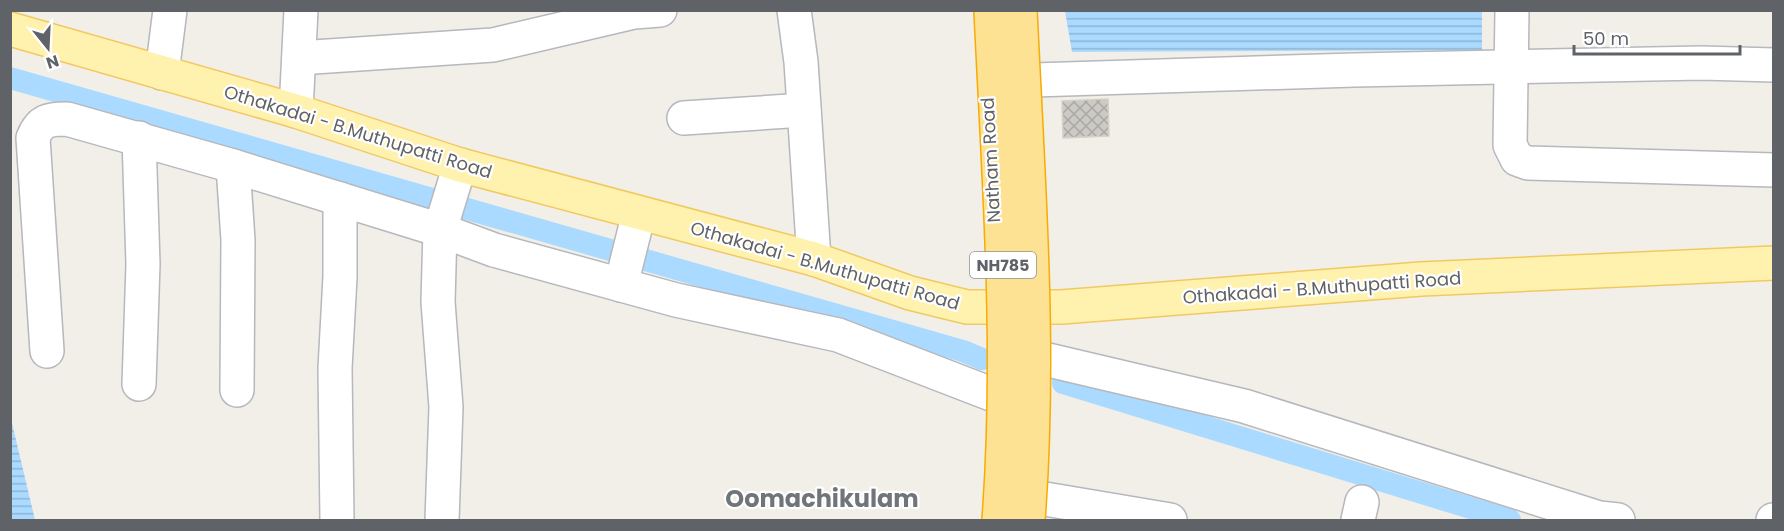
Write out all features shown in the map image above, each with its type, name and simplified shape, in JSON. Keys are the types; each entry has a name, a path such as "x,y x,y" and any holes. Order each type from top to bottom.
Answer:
{"highway":[{"name":"NH785","path":"991,10 1006,321 1005,415 999,520"},
{"name":"NH785","path":"1020,10 1035,324 1035,513"}],"main road":[{"name":"Natham Road","path":"984,10 999,309 999,397 993,520"},
{"path":"1030,10 1044,308 1044,359 1035,513"},
{"name":"Othakadai - B.Muthupatti Road","path":"10,29 296,111 460,165 814,259 919,295 967,307 1044,308 1172,300 1421,279 1773,263"}],"street":[{"path":"162,73 170,10"},
{"path":"296,111 301,10"},
{"path":"299,58 494,45 634,12 660,10"},
{"path":"794,10 801,62 814,259"},
{"path":"1512,10 1510,145 1517,159 1528,163 1773,170"},
{"path":"1034,80 1701,63 1773,65"},
{"path":"684,118 804,110"},
{"path":"47,351 33,138 37,126 49,119 67,119 139,138 340,199 446,213 494,250 625,266 676,300 838,335 999,397"},
{"path":"139,138 143,264 139,384"},
{"path":"442,520 446,406 438,302 446,213 460,165"},
{"path":"233,166 238,240 237,390"},
{"path":"338,520 335,368 340,277 340,199"},
{"path":"625,266 639,213"},
{"path":"1044,359 1244,406 1599,518 1618,520"},
{"path":"1035,513 1170,520"}],"water":[{"path":"1065,11 1482,11 1482,50 1072,52"},
{"path":"11,419 35,520 11,520"}],"building":[{"path":"1108,99 1109,136 1063,138 1062,101"}],"waterway":[{"path":"10,78 963,351 982,359"},
{"path":"1063,383 1510,520"}],"district":[{"name":"Oomachikulam","path":"822,499"}]}
